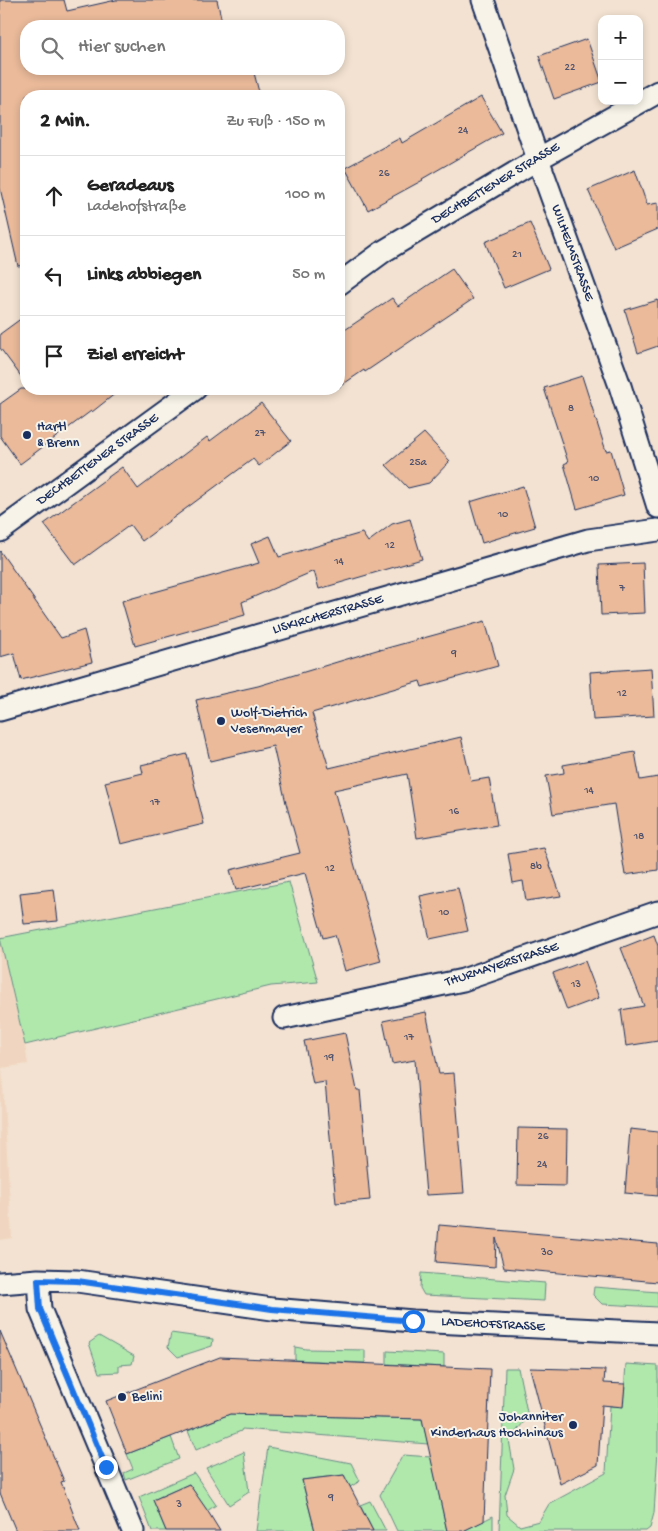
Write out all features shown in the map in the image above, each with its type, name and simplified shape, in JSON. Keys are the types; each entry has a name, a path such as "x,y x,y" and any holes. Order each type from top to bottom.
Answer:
{"street":[{"name":"WILHELMSTRASSE","path":"483,0 620,386 658,507"},
{"name":"DECHBETTENER STRASSE","path":"345,280 384,251 538,159 658,92"},
{"name":"DECHBETTENER STRASSE","path":"0,532 187,395"},
{"name":"LISKIRCHERSTRASSE","path":"0,710 588,540 658,530"},
{"name":"THURMAYERSTRASSE","path":"284,1018 463,980 658,912"},
{"name":"LADEHOFSTRASSE","path":"0,1283 38,1280 77,1281 281,1310 413,1321 658,1333"},
{"path":"38,1280 40,1309 133,1531"}],"shaded area":[{"path":"0,938 28,1064 2,1068 12,1238 0,1240"}],"green space":[{"path":"289,882 318,982 271,986 25,1045 0,938"},
{"path":"421,1273 545,1283 544,1301 424,1295 420,1288"},
{"path":"594,1287 658,1292 658,1307 602,1304 593,1295"},
{"path":"171,1333 213,1339 212,1346 178,1357 168,1347"},
{"path":"99,1336 134,1356 132,1364 119,1365 119,1372 99,1373 89,1343"},
{"path":"295,1347 306,1349 365,1350 365,1363 295,1360"},
{"path":"387,1351 444,1354 444,1367 387,1364"},
{"path":"626,1364 658,1366 658,1450 654,1513 650,1528 646,1531 499,1531 505,1368 518,1368 528,1417 509,1440 514,1469 505,1495 507,1515 520,1526 539,1521 549,1504 606,1473 610,1406 623,1406"},
{"path":"230,1414 422,1419 428,1444 242,1429 196,1450 188,1431"},
{"path":"171,1437 179,1459 126,1480 124,1473 133,1469 127,1454"},
{"path":"268,1447 351,1463 360,1481 350,1487 344,1475 302,1480 315,1531 256,1531"},
{"path":"244,1452 249,1492 229,1505 206,1468"},
{"path":"403,1455 431,1457 447,1531 397,1531 380,1495"},
{"path":"194,1473 216,1505 207,1511 189,1484 153,1500 166,1531 152,1531 139,1497"},
{"path":"370,1501 386,1531 373,1531 360,1505"},
{"path":"493,1516 493,1531 463,1531"}],"building":[{"path":"0,0 64,0 67,11 116,0 217,0 222,20 20,20 20,75 255,75 258,90 20,90 20,266 18,266 0,188"},
{"path":"587,39 598,71 598,83 554,99 539,56"},
{"path":"481,97 502,133 368,210 345,168 400,138 402,143"},
{"path":"635,170 647,205 658,203 658,229 614,248 588,190"},
{"path":"530,223 549,269 504,288 485,242"},
{"path":"452,269 473,299 365,372 364,370 345,383 345,330 392,298 398,306"},
{"path":"658,300 658,346 638,353 625,310"},
{"path":"20,319 20,375 0,348 0,334"},
{"path":"582,376 606,451 611,450 624,495 577,509 564,464 568,462 544,388"},
{"path":"20,390 20,395 113,395 20,464 0,436 0,404"},
{"path":"261,403 291,441 259,466 253,459 142,541 130,525 75,565 44,524 122,467 138,489 207,437 210,441"},
{"path":"424,433 450,461 429,483 408,488 386,465"},
{"path":"523,486 535,527 482,543 470,502"},
{"path":"410,519 422,559 319,589 314,571 242,602 245,615 135,646 122,601 259,563 251,544 270,536 279,557 362,533 368,542 392,524"},
{"path":"0,551 61,638 84,630 92,662 21,680 14,653 0,657"},
{"path":"643,563 645,613 601,615 599,565"},
{"path":"485,621 498,666 422,687 420,681 312,713 329,768 461,737 471,781 489,778 497,825 417,838 407,774 334,790 381,961 345,971 335,935 323,938 305,873 236,890 230,870 300,853 273,746 210,761 196,700 258,686 380,649"},
{"path":"651,668 654,716 593,720 590,672"},
{"path":"635,752 640,780 658,777 658,870 625,875 614,804 553,814 546,776 564,773 563,765"},
{"path":"187,754 204,824 121,844 105,782 143,773 141,765"},
{"path":"544,848 561,896 526,901 523,881 513,883 508,854"},
{"path":"458,888 468,931 430,939 420,896"},
{"path":"54,889 58,921 24,924 20,893"},
{"path":"654,935 658,946 658,1041 626,1046 621,1010 644,1006 621,948"},
{"path":"585,961 599,998 567,1010 553,973"},
{"path":"426,1012 439,1074 454,1073 464,1193 426,1195 415,1060 392,1064 383,1021"},
{"path":"345,1033 357,1090 360,1090 370,1200 336,1203 325,1082 313,1084 304,1041"},
{"path":"518,1128 567,1129 566,1186 517,1185"},
{"path":"630,1129 658,1132 658,1196 625,1193"},
{"path":"439,1225 658,1244 658,1282 504,1268 496,1238 495,1267 436,1262"},
{"path":"0,1331 64,1481 61,1482 80,1531 16,1531 0,1493"},
{"path":"220,1357 490,1369 484,1521 463,1531 447,1531 422,1419 230,1414 127,1454 106,1401"},
{"name":"Johanniter Kinderhaus Hochhinaus","path":"530,1368 605,1370 604,1383 625,1384 623,1407 602,1405 598,1465 560,1484"},
{"path":"344,1475 373,1531 315,1531 302,1480"},
{"path":"189,1484 220,1531 166,1531 153,1500"}],"place":[{"name":"Hartl & Brenn","path":"27,435"},
{"name":"Wolf-Dietrich Vesenmayer","path":"221,721"},
{"name":"Belini","path":"122,1397"},
{"name":"Johanniter Kinderhaus Hochhinaus","path":"573,1425"}],"route":[{"path":"106,1467 40,1309 38,1280 77,1281 272,1309 413,1321"}]}
